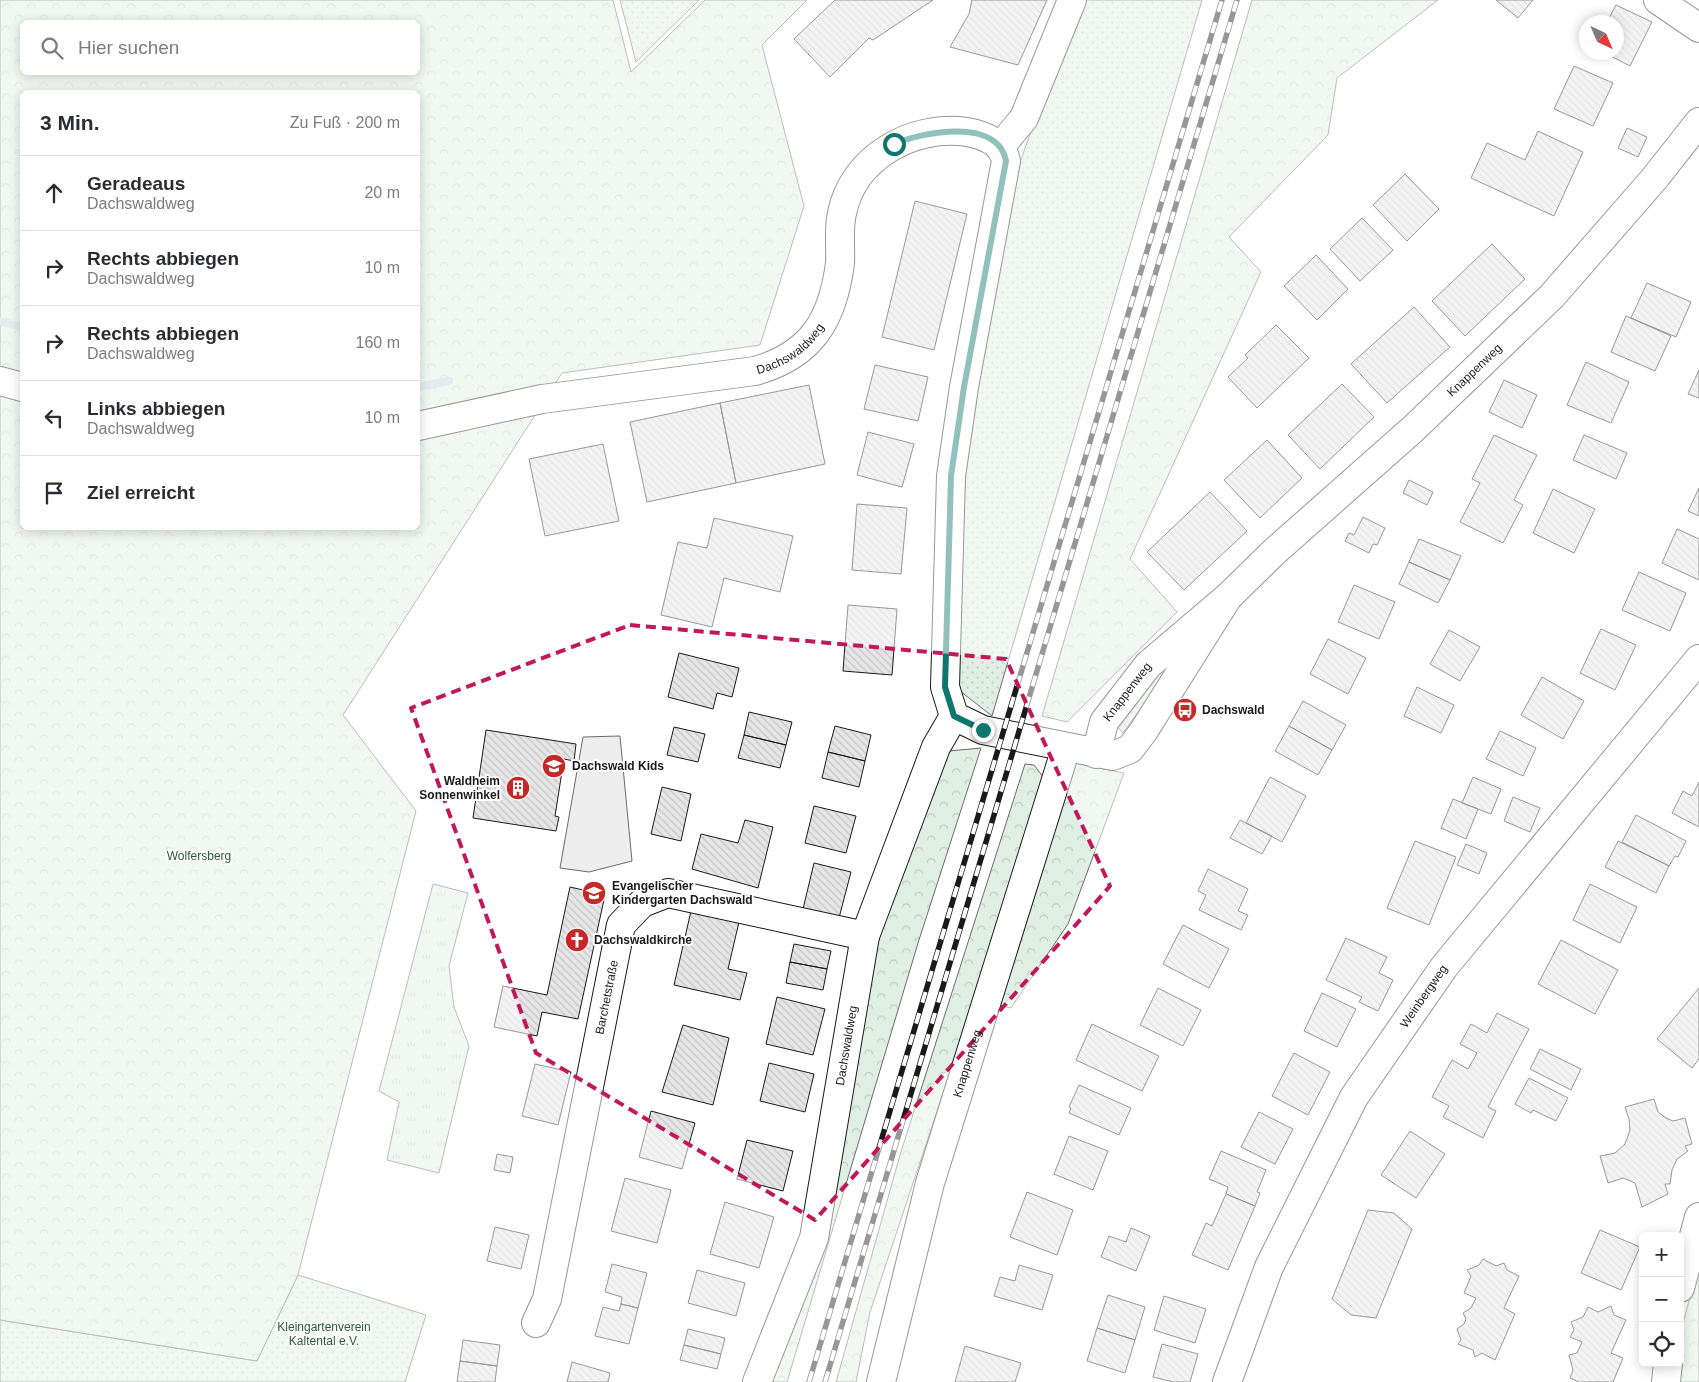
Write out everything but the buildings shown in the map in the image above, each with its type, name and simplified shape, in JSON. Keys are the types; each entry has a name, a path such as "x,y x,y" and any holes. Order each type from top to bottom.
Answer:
{"street":[{"path":"1072,0 1024,118 1000,147 1005,153 1006,161 964,387 951,476 945,687 954,716 983,730 1096,754"},
{"path":"1658,0 1699,28"},
{"name":"Knappenweg","path":"1228,597 1179,677 1130,749 1113,756 1096,754 1104,722 1148,665 1228,597 1274,552 1413,429 1552,296 1654,178 1699,122"},
{"name":"Dachswaldweg","path":"430,424 542,399 755,371 775,365 809,342 822,326 836,290 840,261 842,213 858,176 879,154 912,137 943,131 968,133 989,139 1000,147"},
{"path":"0,382 20,387"},
{"name":"Weinbergweg","path":"1227,1382 1269,1267 1354,1097 1444,966 1699,659"},
{"name":"Dachswaldweg","path":"757,1382 814,1238 865,936 936,748 954,716"},
{"name":"Knappenweg","path":"880,1382 930,1183 1066,748"},
{"name":"Barchetstraße","path":"536,1323 547,1300 621,925 642,903 668,893 865,936"},
{"path":"1683,1277 1699,1217"},
{"path":"1666,1382 1668,1367"}],"highlighted area":[{"path":"630,625 1006,659 1110,886 815,1220 536,1053 411,708"}],"green space":[{"name":"Wolfersberg","path":"0,0 613,0 631,72 705,0 807,0 762,45 804,206 760,345 562,373 343,715 416,811 298,1275 257,1361 0,1320"},
{"path":"620,0 699,0 636,62"},
{"path":"1085,0 1202,0 992,716 960,691 956,668 970,421 1015,177 1031,131"},
{"path":"1252,0 1438,0 1337,78 1328,135 1229,237 1261,272 1130,559 1177,612 1067,722 1042,716"},
{"path":"1174,652 1178,656 1123,733 1112,721"},
{"path":"981,748 918,943 787,1382 761,1382 815,1239 872,941 949,751"},
{"path":"1075,763 1124,773 1068,924 1011,1008 990,1003"},
{"path":"1025,764 1034,765 1047,782 870,1312 856,1382 836,1382 900,1155"},
{"path":"433,884 468,893 449,966 454,1007 469,1046 439,1173 387,1160 399,1102 379,1091"},
{"path":"1699,1262 1699,1382 1677,1382 1678,1367 1684,1367 1684,1320"},
{"name":"Kleingartenverein Kaltental e.V.","path":"298,1275 426,1315 405,1382 0,1382 0,1320 257,1361"}],"shaded area":[{"path":"620,736 632,861 589,872 560,868 583,737"}],"waterway":[{"path":"0,321 20,326"},
{"path":"420,387 449,381"}],"railway":[{"path":"809,1382 1222,0"},
{"path":"825,1382 1237,0"}],"place":[{"name":"Dachswald","path":"1185,710"},
{"name":"Dachswald Kids","path":"554,766"},
{"name":"Waldheim Sonnenwinkel","path":"518,788"},
{"name":"Evangelischer Kindergarten Dachswald","path":"594,893"},
{"name":"Dachswaldkirche","path":"577,940"}],"route":[{"path":"894,144 912,137 943,131 955,131 989,139 1005,153 1006,161 964,387 951,476 945,687 954,716 983,730"}]}
